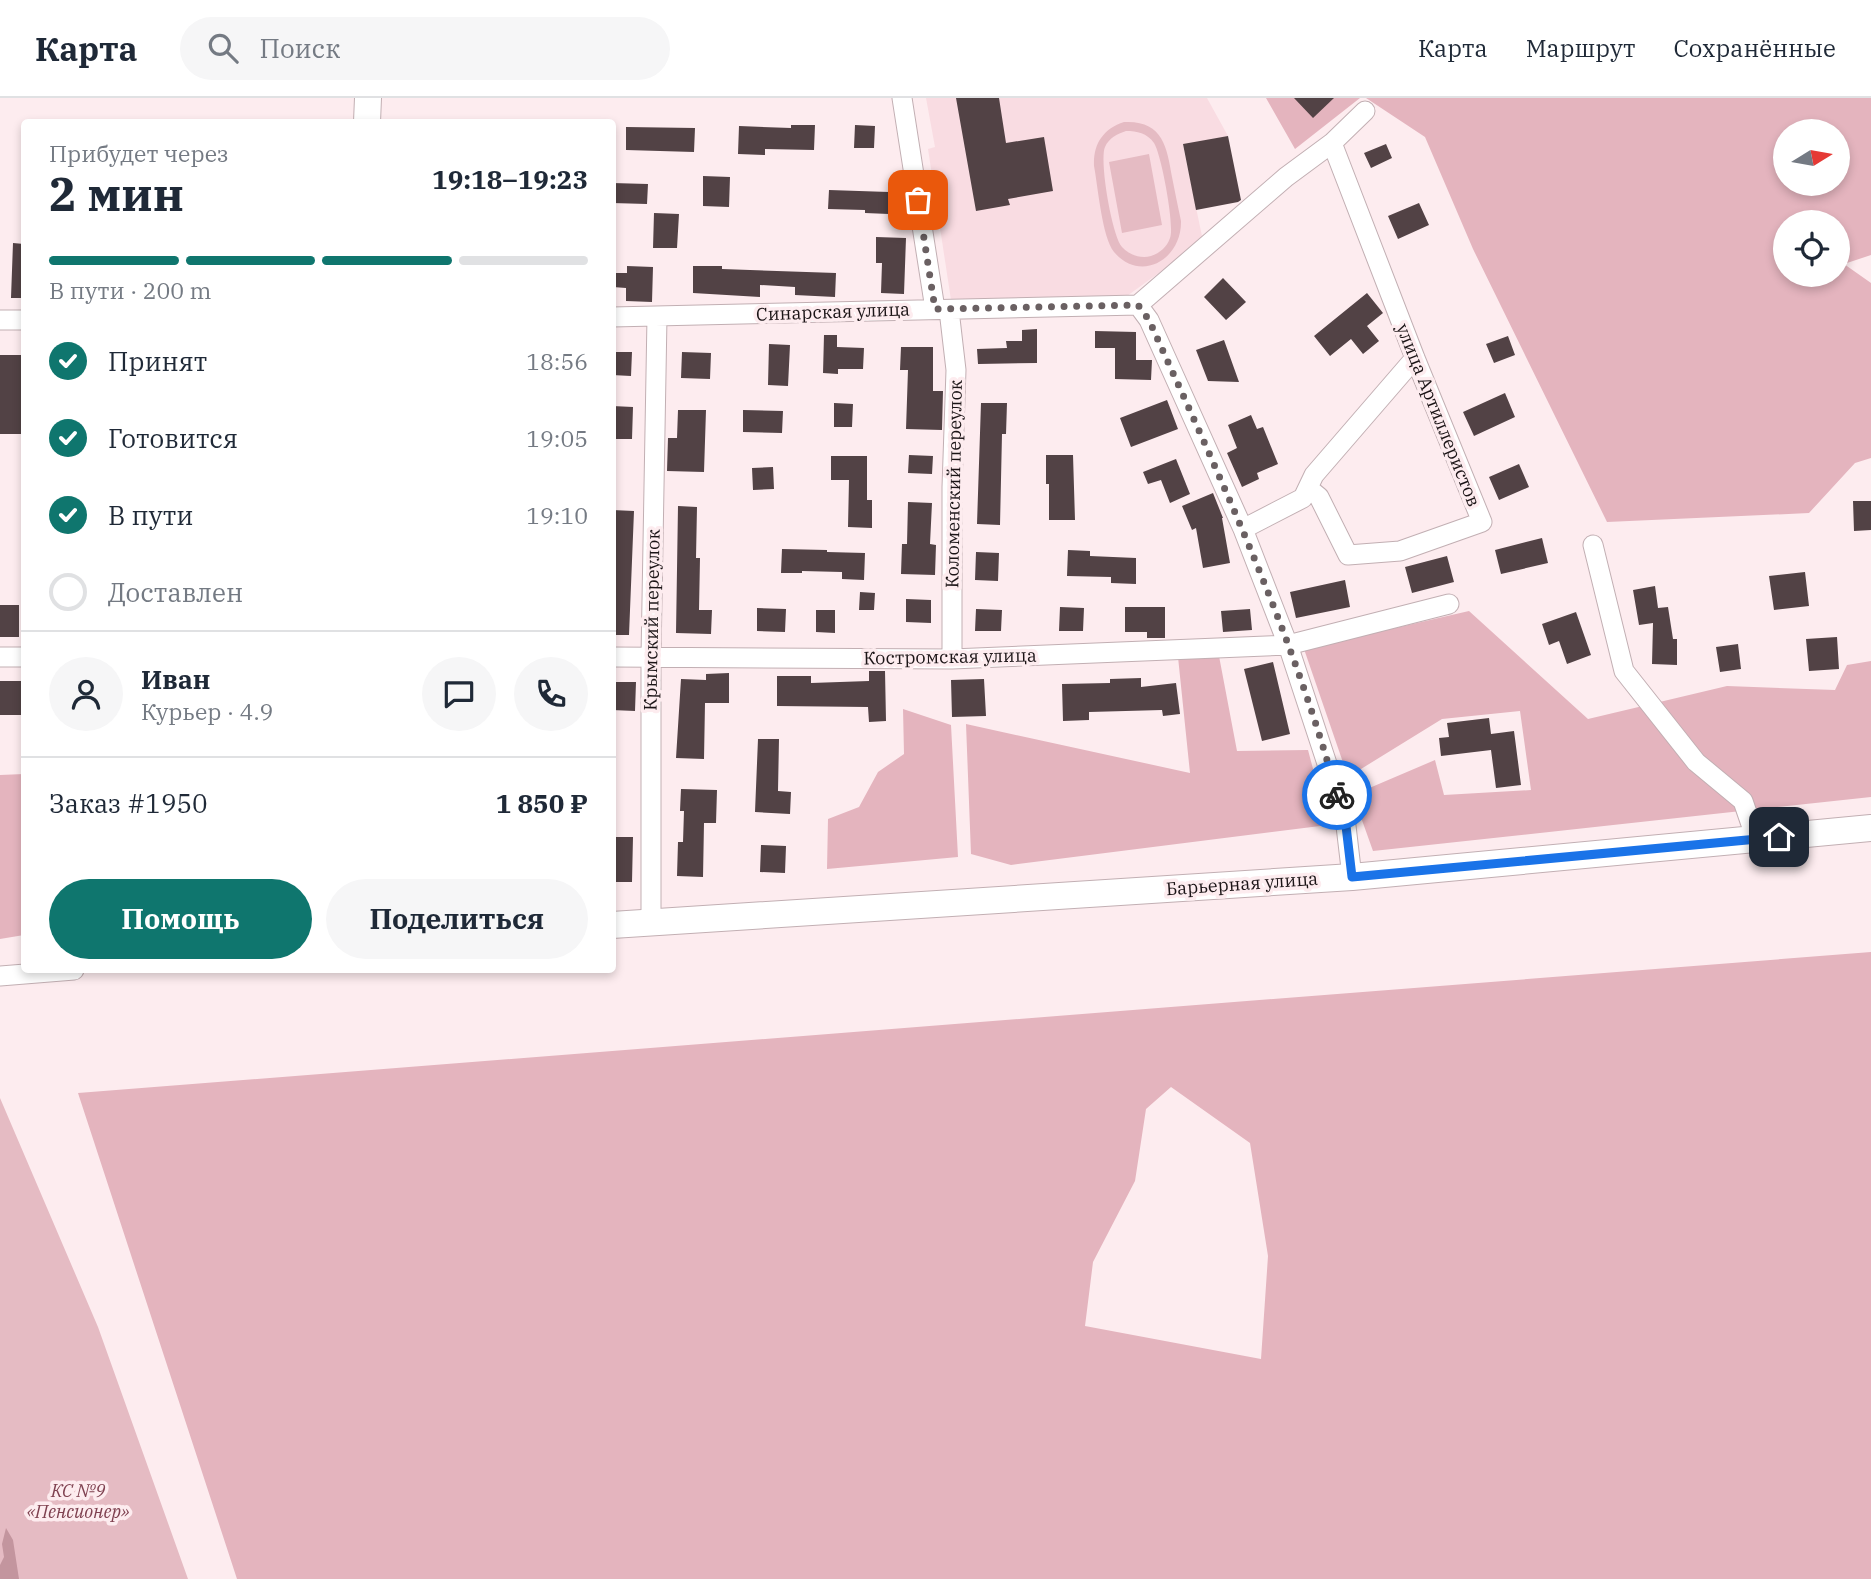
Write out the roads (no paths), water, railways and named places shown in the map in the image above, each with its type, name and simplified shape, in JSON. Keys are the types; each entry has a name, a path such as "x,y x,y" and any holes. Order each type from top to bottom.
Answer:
{"street":[{"path":"367,119 368,98"},
{"name":"Коломенский переулок","path":"902,98 956,370 952,486 952,659"},
{"path":"1352,877 1346,826 1288,645 1243,529 1149,320 1138,305 1286,177 1332,143 1365,111"},
{"name":"улица Артиллеристов","path":"1308,488 1319,498 1348,555 1400,551 1482,522 1332,143"},
{"name":"Синарская улица","path":"616,317 1138,305"},
{"name":"Крымский переулок","path":"651,922 651,657 657,317"},
{"path":"0,320 21,320"},
{"path":"1243,529 1303,498 1314,475 1415,358"},
{"path":"1593,545 1624,671 1696,762 1743,801 1756,839"},
{"name":"Костромская улица","path":"616,657 952,659 1288,645 1449,604"},
{"path":"0,657 21,657"},
{"name":"Барьерная улица","path":"616,925 1352,877 1871,828"},
{"path":"0,976 37,973"}],"park label":[{"name":"КС №9 «Пенсионер»","path":"78,1501"}]}
